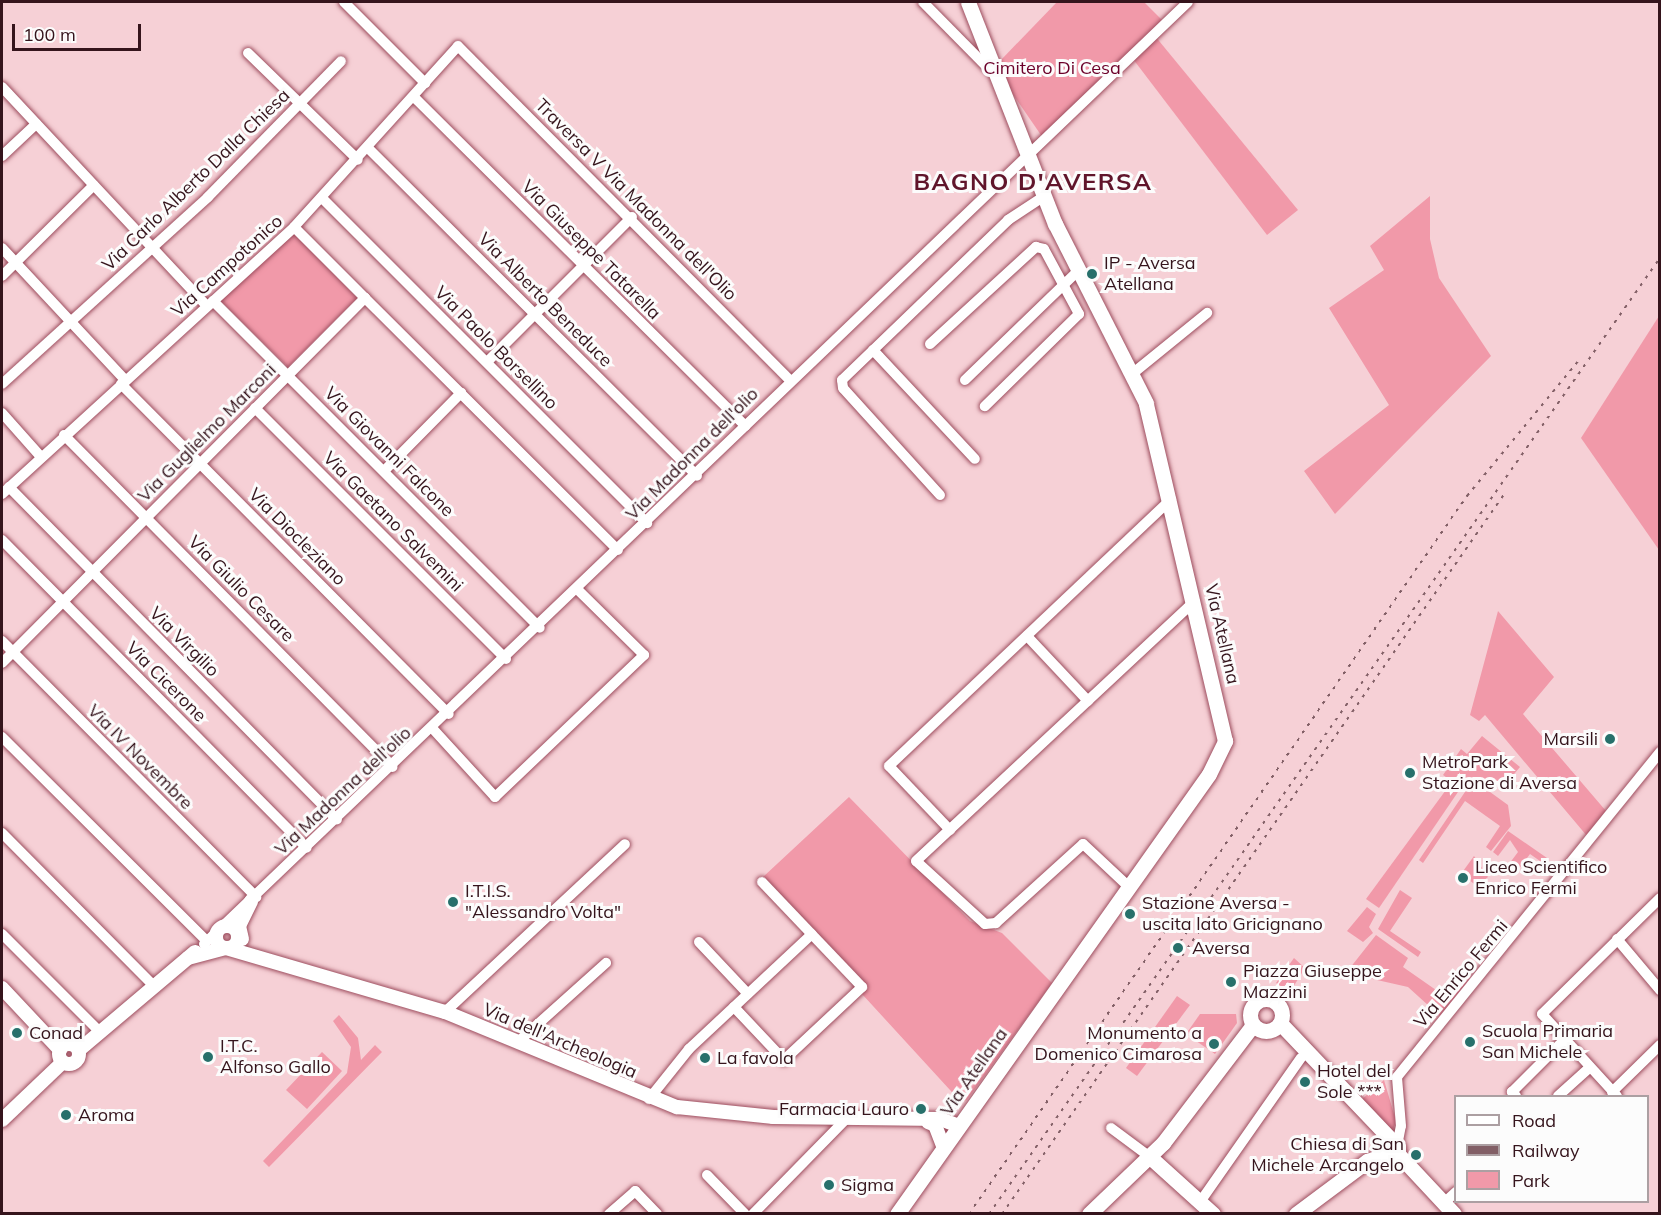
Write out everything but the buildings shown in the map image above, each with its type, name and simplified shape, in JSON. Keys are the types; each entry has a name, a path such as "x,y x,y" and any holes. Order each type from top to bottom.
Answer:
{"main road":[{"name":"Via Atellana","path":"897,1214 1209,774 1225,741 1156,436 1132,374 1043,197 968,2"},
{"path":"1089,1214 1150,1156 1253,1025 1250,1009 1267,999 1280,1007 1278,1025 1301,1058 1394,1149"},
{"path":"1253,1025 1264,1031 1278,1025"},
{"path":"1278,1025 1449,1208"},
{"path":"1296,1214 1367,1161 1394,1149"},
{"path":"1150,1156 1213,1214"}],"street":[{"path":"344,2 425,83"},
{"path":"923,2 996,76"},
{"name":"Via Madonna dell'olio","path":"215,941 254,899 697,476 789,379 1188,2"},
{"name":"Via Campotonico","path":"5,491 294,227 369,149 458,46"},
{"name":"Traversa V Via Madonna dell'Olio","path":"458,46 632,217 789,379"},
{"path":"248,53 358,160"},
{"name":"Via Carlo Alberto Dalla Chiesa","path":"2,384 153,248 341,61"},
{"name":"Via Giovanni Falcone","path":"2,87 153,248 289,375 540,628"},
{"name":"Via Giuseppe Tatarella","path":"414,97 745,426"},
{"path":"2,156 36,124"},
{"name":"Via Alberto Beneduce","path":"369,149 697,476"},
{"path":"2,276 94,185"},
{"path":"940,495 843,388 842,380 1008,220 1043,197"},
{"name":"Via Paolo Borsellino","path":"322,198 646,523"},
{"path":"487,362 632,217"},
{"path":"294,227 618,550"},
{"path":"930,344 1036,247 1044,249 1079,314 1076,322 985,406"},
{"name":"Via Diocleziano","path":"2,248 200,463 449,714"},
{"path":"965,380 1079,270"},
{"name":"Via Guglielmo Marconi","path":"2,663 365,298"},
{"path":"1132,374 1207,313"},
{"path":"873,350 975,459"},
{"path":"384,471 461,393"},
{"name":"Via Gaetano Salvemini","path":"255,408 506,660"},
{"path":"2,413 41,457"},
{"name":"Via Giulio Cesare","path":"64,435 393,767"},
{"name":"Via Virgilio","path":"5,491 92,572 337,820"},
{"path":"950,830 889,766 1171,499"},
{"name":"Via Cicerone","path":"2,540 307,848"},
{"path":"433,729 495,797 644,655 578,590"},
{"path":"1129,887 1083,844 996,923 985,924 916,861 1195,601"},
{"path":"1026,636 1088,701"},
{"name":"Via IV Novembre","path":"2,641 254,899"},
{"path":"2,737 215,941 229,926 257,956"},
{"name":"Via Enrico Fermi","path":"1394,1149 1401,1126 1396,1077 1659,752"},
{"path":"2,833 155,987"},
{"path":"445,1012 625,844"},
{"path":"734,1007 784,1060 862,987 762,882"},
{"path":"1659,898 1542,1014 1588,1069 1614,1094 1659,1045"},
{"path":"237,934 254,899"},
{"path":"2,934 101,1034"},
{"path":"649,1099 668,1070 812,934"},
{"path":"1617,939 1659,990"},
{"name":"Via dell'Archeologia","path":"215,941 257,956 445,1012 519,1041 649,1099 713,1113 934,1122 952,1136"},
{"name":"Via dell'Archeologia","path":"62,1056 69,1044 79,1050 101,1034 188,958 215,941"},
{"name":"Via dell'Archeologia","path":"188,958 215,941"},
{"path":"699,942 748,994"},
{"path":"519,1041 606,963"},
{"path":"2,987 62,1056 2,1120"},
{"path":"1515,1095 1512,1092 1564,1040"},
{"path":"1200,1202 1301,1058"},
{"path":"1559,1095 1588,1069"},
{"path":"934,1122 969,1113"},
{"path":"753,1214 846,1119"},
{"path":"1111,1128 1150,1156"},
{"path":"707,1175 745,1214"},
{"path":"609,1214 635,1191 657,1214"}],"green space":[{"name":"Cimitero Di Cesa","path":"1057,2 1144,2 1162,20 1043,138 1012,93 1000,61"},
{"path":"1155,36 1298,210 1267,235 1133,59"},
{"path":"1430,196 1430,239 1439,278 1491,356 1335,514 1304,471 1389,405 1329,308 1384,270 1370,246"},
{"path":"294,234 357,298 288,367 220,300"},
{"path":"1659,316 1659,550 1581,438"},
{"path":"1498,611 1554,677 1523,714 1606,811 1587,836 1485,715 1479,721 1470,715"},
{"path":"1482,736 1520,767 1504,786 1494,778 1489,785 1474,781 1463,789 1443,775 1461,749 1467,754"},
{"path":"1451,783 1460,789 1379,908 1366,899"},
{"path":"1479,784 1508,805 1511,826 1491,851 1486,847 1500,826 1465,801 1423,863 1419,860 1469,786"},
{"path":"849,797 970,921 1002,933 1052,983 967,1100 961,1102 862,994 868,988 763,877"},
{"path":"1508,831 1547,858 1538,869 1540,861 1530,854 1518,870 1509,864 1518,852 1510,840 1498,856 1493,852"},
{"path":"1474,856 1488,877 1477,886 1461,874"},
{"path":"1400,890 1412,898 1390,931 1421,952 1418,957 1378,929"},
{"path":"1367,907 1376,914 1369,927 1373,933 1363,942 1347,931"},
{"path":"1376,935 1408,958 1403,967 1446,997 1465,974 1470,979 1440,1016 1408,987 1346,973"},
{"path":"1294,958 1305,968 1290,992 1276,983"},
{"path":"1177,996 1190,1005 1137,1076 1126,1068"},
{"path":"1200,1014 1236,1014 1237,1023 1215,1054 1186,1034"},
{"path":"339,1015 358,1038 361,1060 375,1045 382,1052 269,1167 263,1161 347,1073 351,1047 333,1021"},
{"path":"322,1052 342,1071 307,1109 286,1090"},
{"path":"1384,1080 1396,1121 1392,1132 1361,1100"}],"railway":[{"path":"989,1214 1660,258"},
{"path":"969,1214 1467,496 1579,360"},
{"path":"1002,1214 1505,493"}],"place":[{"name":"IP - Aversa Atellana","path":"1092,274"},
{"name":"Marsili","path":"1610,739"},
{"name":"MetroPark Stazione di Aversa","path":"1410,773"},
{"name":"Liceo Scientifico Enrico Fermi","path":"1463,878"},
{"name":"I.T.I.S. \"Alessandro Volta\"","path":"453,902"},
{"name":"Stazione Aversa - uscita lato Gricignano","path":"1130,914"},
{"name":"Aversa","path":"1178,948"},
{"name":"Piazza Giuseppe Mazzini","path":"1231,982"},
{"name":"Conad","path":"17,1033"},
{"name":"Scuola Primaria San Michele","path":"1470,1042"},
{"name":"Monumento a Domenico Cimarosa","path":"1214,1044"},
{"name":"I.T.C. Alfonso Gallo","path":"208,1057"},
{"name":"La favola","path":"705,1058"},
{"name":"Hotel del Sole ***","path":"1305,1082"},
{"name":"Farmacia Lauro","path":"921,1109"},
{"name":"Aroma","path":"66,1115"},
{"name":"Chiesa di San Michele Arcangelo","path":"1416,1155"},
{"name":"Sigma","path":"829,1185"}],"district":[{"name":"BAGNO D'AVERSA","path":"1033,182"}]}
